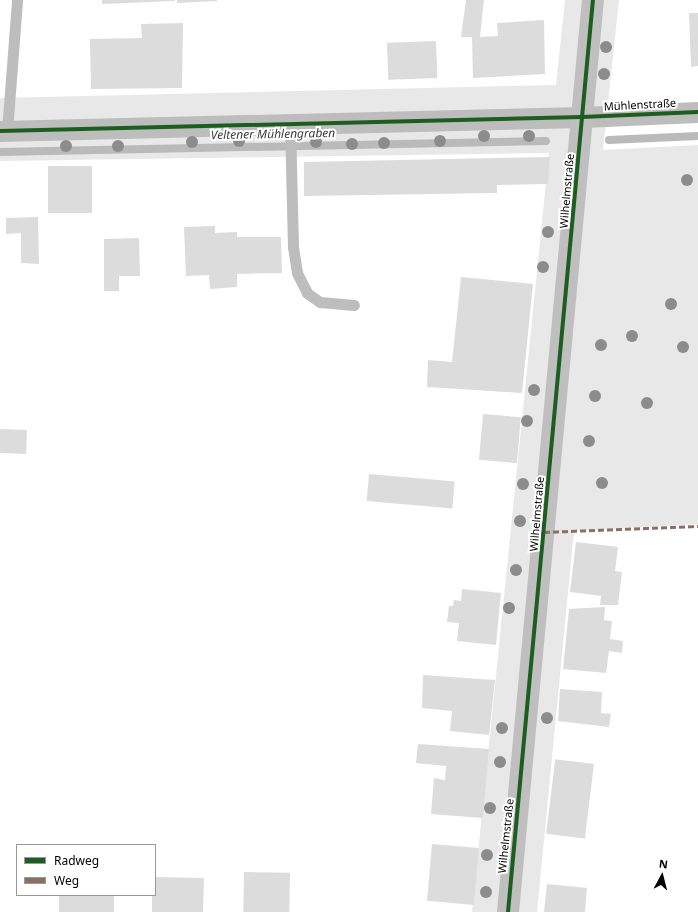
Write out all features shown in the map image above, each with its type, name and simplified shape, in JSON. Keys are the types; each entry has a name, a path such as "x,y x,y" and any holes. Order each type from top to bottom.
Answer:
{"street":[{"name":"Wilhelmstraße","path":"508,912 593,0"},
{"name":"Mühlenstraße","path":"3,131 290,131 698,112"}],"lane":[{"path":"3,131 17,0"},
{"path":"290,131 293,247 297,273 307,293 320,302 354,305"}],"shaded area":[{"path":"565,0 619,0 603,150 698,145 698,524 574,531 537,912 472,912 549,153 0,161 0,98 556,85"}],"building":[{"path":"102,0 175,0 175,1 102,4"},
{"path":"177,0 217,0 217,1 177,3"},
{"path":"466,0 484,0 480,37 498,36 497,23 544,20 545,74 473,78 472,37 461,37"},
{"path":"689,13 698,13 698,66 691,67"},
{"path":"183,23 182,88 91,89 90,39 142,38 141,24"},
{"path":"436,41 437,78 388,80 387,43"},
{"path":"550,157 548,184 497,185 497,193 304,196 304,162"},
{"path":"48,166 92,166 92,213 48,213"},
{"path":"38,217 39,264 21,263 21,233 6,234 6,218"},
{"path":"215,226 215,233 237,232 237,237 281,237 282,273 237,274 237,287 210,289 209,275 186,276 184,227"},
{"path":"139,238 140,276 119,276 119,291 104,291 104,239"},
{"path":"461,277 533,284 522,393 427,387 428,360 452,362"},
{"path":"483,414 521,417 517,463 479,460"},
{"path":"0,429 27,430 26,454 0,453"},
{"path":"369,474 455,481 452,508 367,501"},
{"path":"576,542 618,547 615,571 622,572 618,605 600,605 601,596 570,592"},
{"path":"462,589 501,593 496,645 457,641 459,623 447,622 449,606 453,606 454,600 461,601"},
{"path":"605,607 604,620 612,621 610,639 623,641 622,653 609,651 606,673 563,669 569,609"},
{"path":"423,675 495,680 489,735 450,731 452,711 422,708"},
{"path":"560,689 602,692 601,713 611,714 609,727 558,721"},
{"path":"418,744 489,749 483,818 431,814 434,778 445,780 446,766 416,763"},
{"path":"555,759 594,764 585,838 546,834"},
{"path":"432,844 479,848 474,905 427,901"},
{"path":"244,872 290,873 289,912 243,912"},
{"path":"156,877 204,878 203,912 152,912 152,896 156,896"},
{"path":"547,884 587,888 585,912 544,912"},
{"path":"59,896 114,896 114,912 59,912"}],"waterway":[{"name":"Veltener Mühlengraben","path":"609,140 698,136"},
{"name":"Veltener Mühlengraben","path":"0,152 546,141"}],"marked path":[{"path":"544,532 698,526"}],"cycle path":[{"path":"508,912 593,0"},
{"path":"0,131 582,117 698,112"}]}
